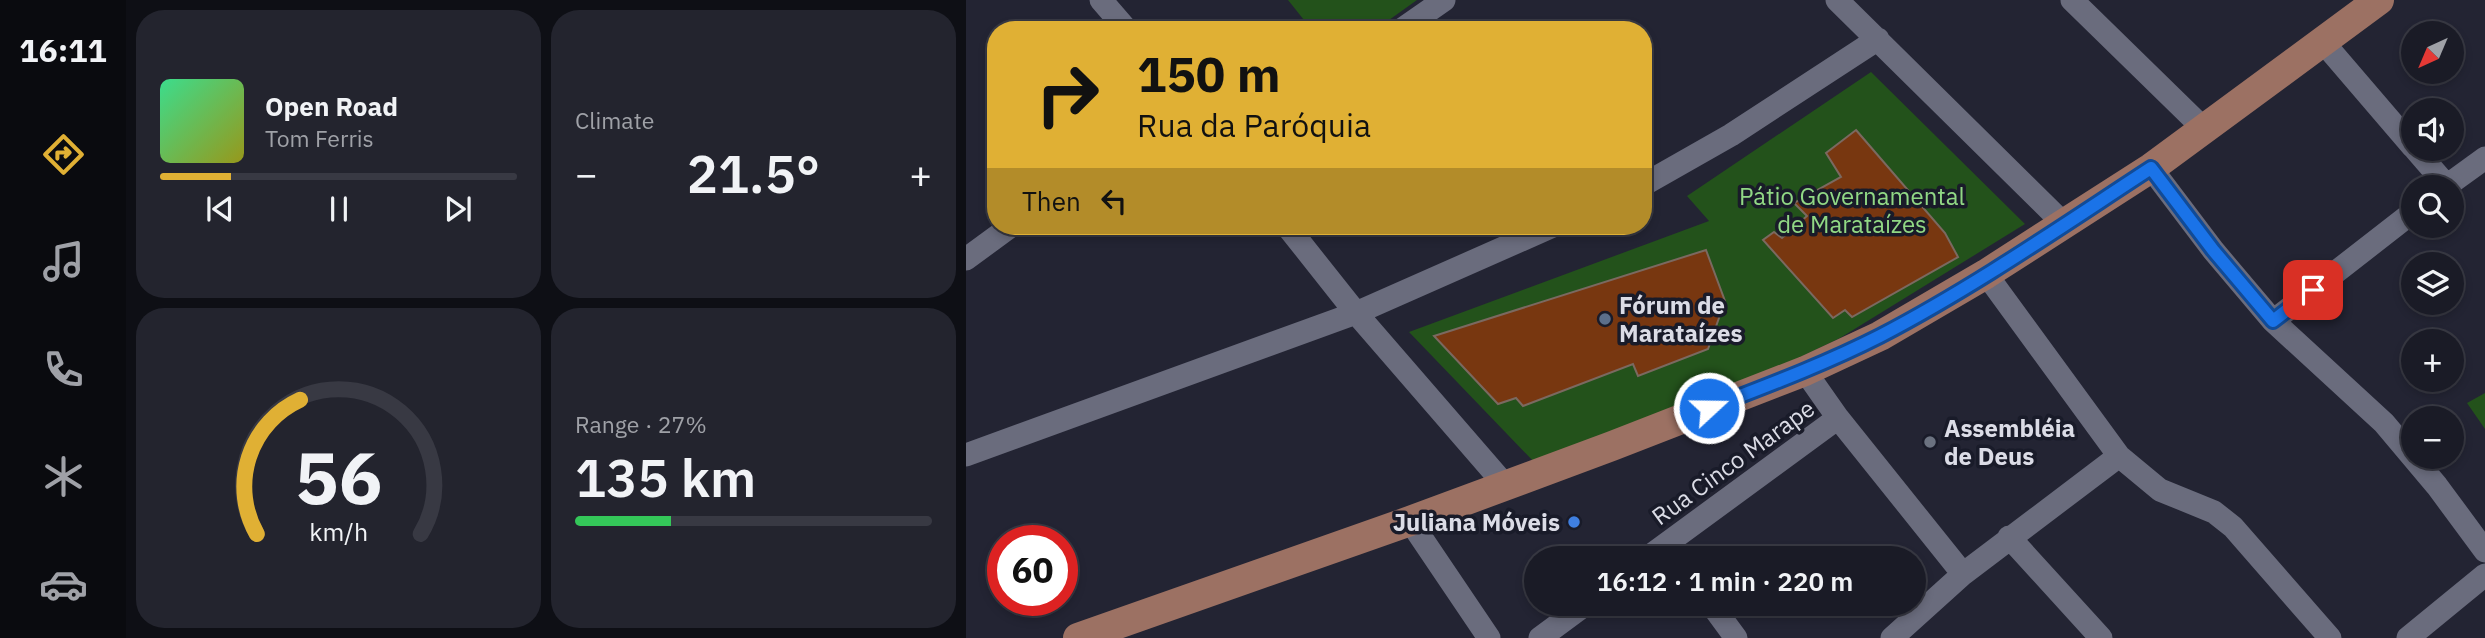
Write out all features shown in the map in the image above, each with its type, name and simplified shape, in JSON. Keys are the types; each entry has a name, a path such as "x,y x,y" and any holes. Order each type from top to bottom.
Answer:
{"main road":[{"path":"1078,638 1131,630 1805,371 1880,336 1986,274 2151,168 2379,0"}],"street":[{"path":"1101,0 1120,21"},
{"path":"1414,21 1444,0"},
{"path":"1837,0 2064,225"},
{"path":"2072,0 2203,128"},
{"path":"1652,180 1731,135 1878,39"},
{"path":"2323,42 2401,133"},
{"path":"2462,175 2485,158"},
{"path":"2425,161 2436,175"},
{"path":"2151,168 2213,250 2273,321 2384,423 2437,486 2485,551"},
{"path":"2273,321 2401,221"},
{"path":"966,259 999,235"},
{"path":"1294,235 1356,313 1505,485"},
{"path":"966,454 1356,313 1533,235"},
{"path":"1986,274 2119,456 2160,490 2214,512 2233,527 2330,638"},
{"name":"Rua Cinco Marape","path":"1677,546 1838,418 1805,371"},
{"path":"1838,418 1963,574"},
{"path":"1892,638 2009,537 2119,456"},
{"path":"1410,521 1489,638"},
{"path":"2009,537 2101,638"},
{"path":"2408,638 2485,575"},
{"path":"1540,638 1570,616"},
{"path":"1720,616 1736,638"}],"green space":[{"path":"1288,0 1417,0 1388,21 1305,21"},
{"name":"Pátio Governamental de Marataízes","path":"1871,72 2025,224 1840,338 1740,386 1534,462 1409,332 1709,221 1687,196"},
{"path":"2485,393 2485,429 2467,403"}],"building":[{"path":"1856,130 1945,233 1958,257 1852,317 1845,310 1833,318 1763,240 1774,232 1782,238 1807,216 1794,203 1841,177 1826,153"},
{"name":"Fórum de Marataízes","path":"1706,250 1725,301 1708,349 1638,376 1633,364 1523,406 1516,398 1498,404 1434,336"}],"place":[{"name":"Fórum de Marataízes","path":"1605,319"},
{"name":"Assembléia de Deus","path":"1930,442"},
{"name":"Juliana Móveis","path":"1574,522"}],"route":[{"path":"1709,408 1805,371 1880,336 2006,262 2151,168 2213,250 2273,321 2313,290"}]}
